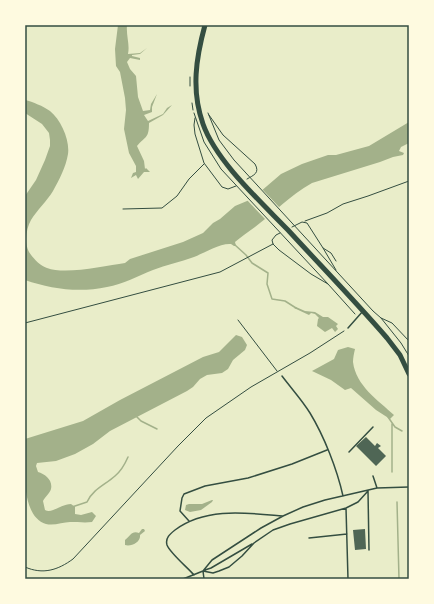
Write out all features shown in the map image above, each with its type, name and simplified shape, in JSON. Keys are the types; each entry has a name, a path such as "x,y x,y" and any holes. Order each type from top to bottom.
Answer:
{"main road":[{"path":"205,25 198,52 195,72 197,103 203,124 213,145 229,167 363,311 396,349 409,374"}],"lane":[{"path":"348,328 363,311"},
{"path":"282,376 309,412 320,432 339,477 344,496"},
{"path":"349,452 373,427"},
{"path":"189,521 180,511 184,494 205,486 248,478 292,464 327,450"},
{"path":"373,476 377,488"},
{"path":"204,579 203,571 212,560 282,516 325,500 377,488 409,487"},
{"path":"183,579 212,568 273,530 346,508 358,502 368,491"},
{"path":"368,491 369,550"},
{"path":"346,508 348,579"},
{"path":"194,575 167,545 169,535 189,521 210,515 228,513 282,516"},
{"path":"309,538 347,534"},
{"path":"203,571 213,573 229,567 254,543"}],"path":[{"path":"208,113 219,140 234,160 381,318 401,343 409,356"},
{"path":"123,209 162,208 177,196 189,179 204,163"},
{"path":"302,222 327,214 343,204 409,181"},
{"path":"234,184 357,317"},
{"path":"25,323 220,272 273,244"},
{"path":"323,248 338,272"},
{"path":"381,318 392,323 409,341"},
{"path":"238,320 277,371"},
{"path":"25,567 38,571 52,570 59,568 73,559 117,510 201,422 230,401 277,371 315,350 348,328"}],"shaded area":[{"path":"118,25 127,25 129,47 128,54 140,53 147,48 140,54 132,55 140,58 140,60 130,58 127,62 130,69 136,76 138,97 143,111 150,110 151,104 157,94 152,107 152,112 144,115 148,121 163,114 167,108 172,105 163,115 149,123 146,137 137,146 144,161 145,169 146,168 150,172 144,172 138,179 136,175 131,178 133,173 136,172 136,166 129,153 124,129 126,110 125,98 120,72 116,66 115,49"},
{"path":"25,100 44,107 54,115 64,131 68,143 66,164 62,173 51,195 31,220 26,236 27,248 37,262 42,266 55,270 64,271 85,269 125,263 130,259 183,242 203,233 235,206 247,201 260,192 281,174 302,164 328,155 336,155 369,146 409,122 409,143 401,147 399,151 404,153 403,155 312,183 296,193 235,242 236,246 227,244 217,247 194,257 158,268 113,286 86,290 55,288 25,280 25,196 36,180 45,160 50,146 50,140 49,133 42,124 25,113"},
{"path":"296,307 305,311 315,312 323,317 328,317 338,324 336,326 338,329 335,332 332,328 325,332 317,326 319,318 315,314 311,313 309,315 294,308"},
{"path":"236,335 242,337 247,345 245,350 233,360 228,369 222,373 207,375 200,379 187,391 110,431 93,444 75,454 56,461 37,463 36,466 38,472 48,478 51,483 50,490 43,501 45,510 51,511 67,504 71,504 75,507 75,514 81,515 92,512 96,516 92,522 67,522 52,525 46,524 37,519 31,510 25,487 25,439 83,421 203,357 219,352"},
{"path":"348,347 355,349 353,362 358,378 369,392 394,415 390,419 376,410 351,388 345,390 331,380 312,371 334,359 338,350"},
{"path":"212,500 212,502 201,510 190,512 185,510 186,505 202,504"},
{"path":"142,529 145,531 140,535 137,542 130,545 125,545 125,540 130,535 135,532 139,533"}],"pier":[{"path":"261,188 280,208 266,220 246,199"}],"building":[{"path":"366,437 375,446 377,443 381,446 378,448 386,456 376,466 356,446"},
{"path":"365,529 366,549 355,550 353,530"}],"waterway":[{"path":"235,245 252,263 268,273 267,284 272,299 285,301 296,308"},
{"path":"135,415 141,421 157,429"},
{"path":"388,417 395,427 402,431"},
{"path":"392,424 392,472"},
{"path":"72,507 87,502 96,490 119,472 128,457"},
{"path":"397,502 399,579"}]}
